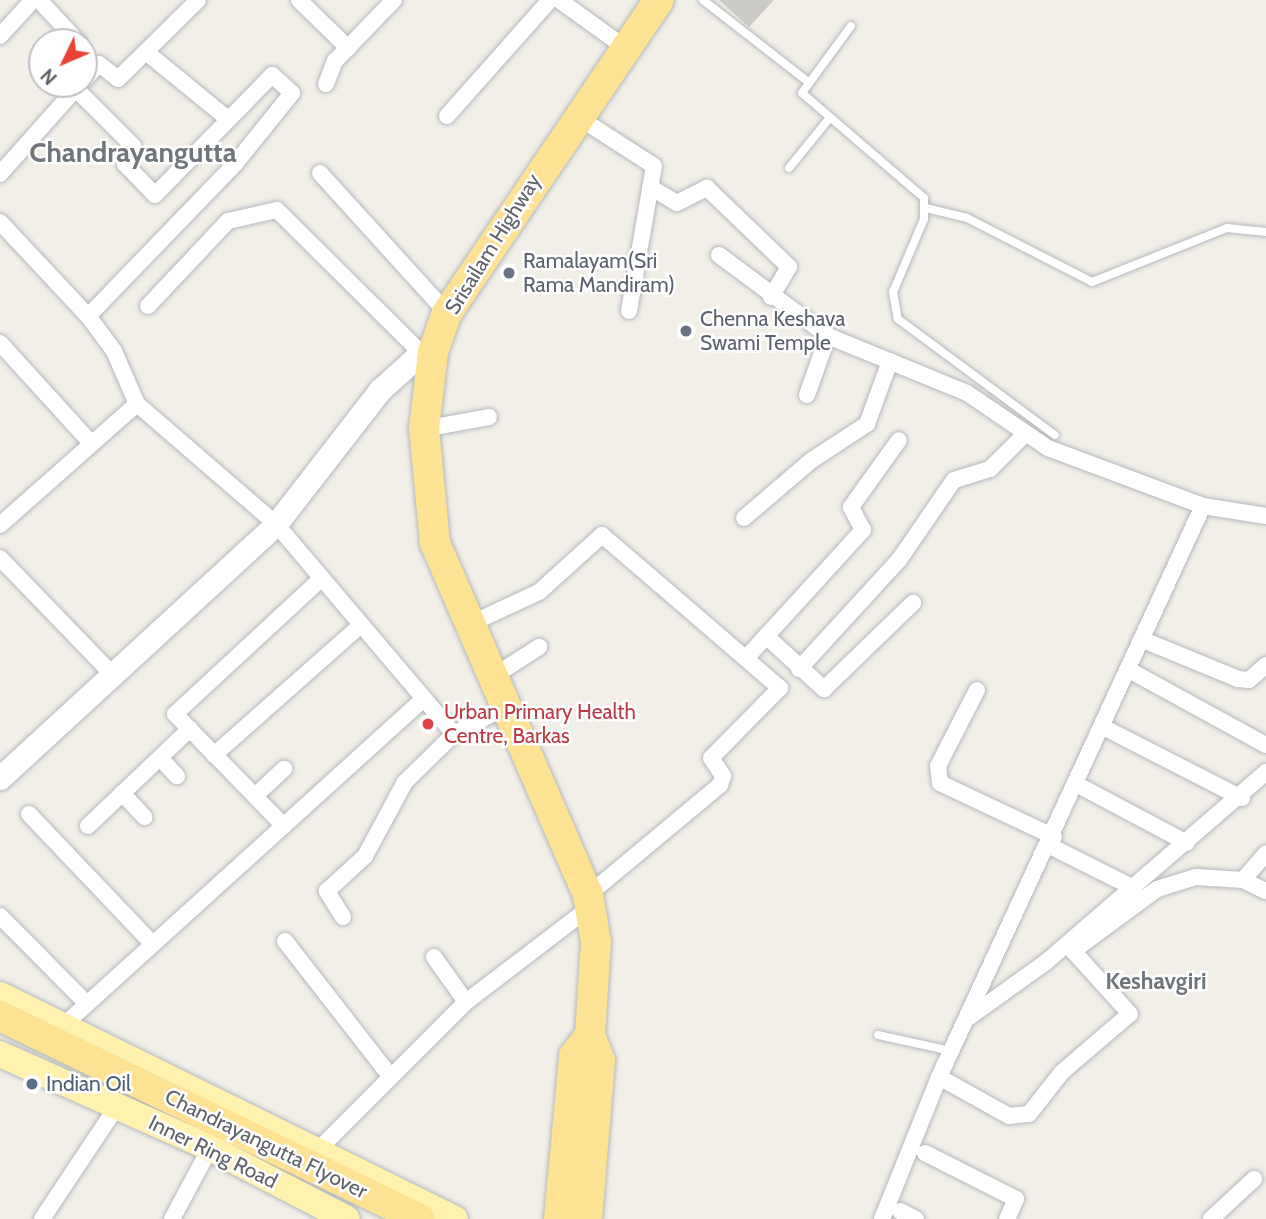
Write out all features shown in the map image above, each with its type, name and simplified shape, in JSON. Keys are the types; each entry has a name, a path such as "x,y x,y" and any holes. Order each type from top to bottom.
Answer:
{"highway":[{"name":"Srisailam Highway","path":"590,1035 596,942 589,901 509,705 435,543 424,429 427,353 447,313 659,0"},
{"name":"Chandrayangutta Flyover","path":"0,1016 419,1219"},
{"path":"559,1213 575,1056 590,1035"},
{"path":"587,1219 600,1061 590,1035"},
{"name":"Chandrayangutta Flyover","path":"0,1038 383,1219"}],"main road":[{"path":"0,778 276,524 380,390 427,353"},
{"path":"0,995 65,1024 319,1149 455,1219"},
{"name":"Inner Ring Road","path":"0,1054 210,1148 348,1219"}],"street":[{"path":"0,36 33,0"},
{"path":"39,0 65,28"},
{"path":"99,64 118,79 198,0"},
{"path":"299,0 348,48"},
{"path":"326,84 348,48 394,0"},
{"path":"447,116 550,0"},
{"path":"559,0 627,49"},
{"path":"146,52 228,119"},
{"path":"88,316 235,164 292,92 272,75 155,195 125,164 133,146 92,98"},
{"path":"0,174 68,98"},
{"path":"578,117 649,158 650,187 629,311"},
{"path":"320,173 447,313"},
{"path":"650,187 677,203 707,188 789,267 771,298"},
{"path":"148,306 228,221 277,210 427,353"},
{"path":"0,222 88,316 114,351 137,404 276,524 454,734"},
{"path":"719,255 771,298 828,336 967,393 1026,434 1203,506 1266,516"},
{"path":"807,395 828,336"},
{"path":"2,348 91,443"},
{"path":"744,518 812,460 867,424 890,361"},
{"path":"0,525 137,404"},
{"path":"424,429 489,417"},
{"path":"799,669 899,560 954,480 990,468 1026,434"},
{"path":"748,656 863,530 851,507 899,440"},
{"path":"882,1219 939,1077 1078,785 1141,639 1203,506"},
{"path":"319,1149 466,1002 589,901 720,785 723,776 711,758 780,688 748,656 695,611 683,611 602,535 539,592 470,624"},
{"path":"0,558 113,675"},
{"path":"281,823 176,712 321,579"},
{"path":"766,636 824,690 913,603"},
{"path":"214,755 361,625"},
{"path":"1141,639 1244,680 1266,665"},
{"path":"494,676 539,647"},
{"path":"1129,670 1266,745"},
{"path":"977,690 938,766 940,783 1052,841 1134,888"},
{"path":"65,1024 281,823 423,699"},
{"path":"343,918 327,891 365,856 405,782 454,734 509,705"},
{"path":"1103,727 1242,798"},
{"path":"88,826 190,729"},
{"path":"160,758 177,776"},
{"path":"256,796 284,769"},
{"path":"966,1020 1046,962 1242,798 1266,772"},
{"path":"1078,785 1187,844"},
{"path":"122,793 144,817"},
{"path":"29,814 152,943"},
{"path":"1243,880 1266,854"},
{"path":"1046,962 1073,951 1157,889 1196,877 1243,880 1266,891"},
{"path":"0,916 86,1003"},
{"path":"285,942 390,1076"},
{"path":"939,1077 1009,1116 1029,1114 1062,1072 1131,1011 1073,951"},
{"path":"434,957 466,1002"},
{"path":"42,1219 117,1106"},
{"path":"172,1219 210,1148"},
{"path":"925,1153 1016,1199 1007,1219"},
{"path":"1211,1219 1254,1179"},
{"path":"900,1211 916,1219"}],"lane":[{"path":"703,0 807,80"},
{"path":"851,26 807,80 802,93 828,120 914,186 926,208 967,218 1092,282 1227,228 1266,232"},
{"path":"789,169 828,120"},
{"path":"926,208 893,292 898,319 1055,435"},
{"path":"878,1035 951,1051"}],"building":[{"path":"719,0 774,0 749,27"}],"place":[{"name":"Ramalayam(Sri Rama Mandiram)","path":"509,273"},
{"name":"Chenna Keshava Swami Temple","path":"686,331"},
{"name":"Urban Primary Health Centre, Barkas","path":"428,724"},
{"name":"Indian Oil","path":"32,1084"}],"district":[{"name":"Chandrayangutta","path":"133,152"},
{"name":"Keshavgiri","path":"1156,981"}]}
